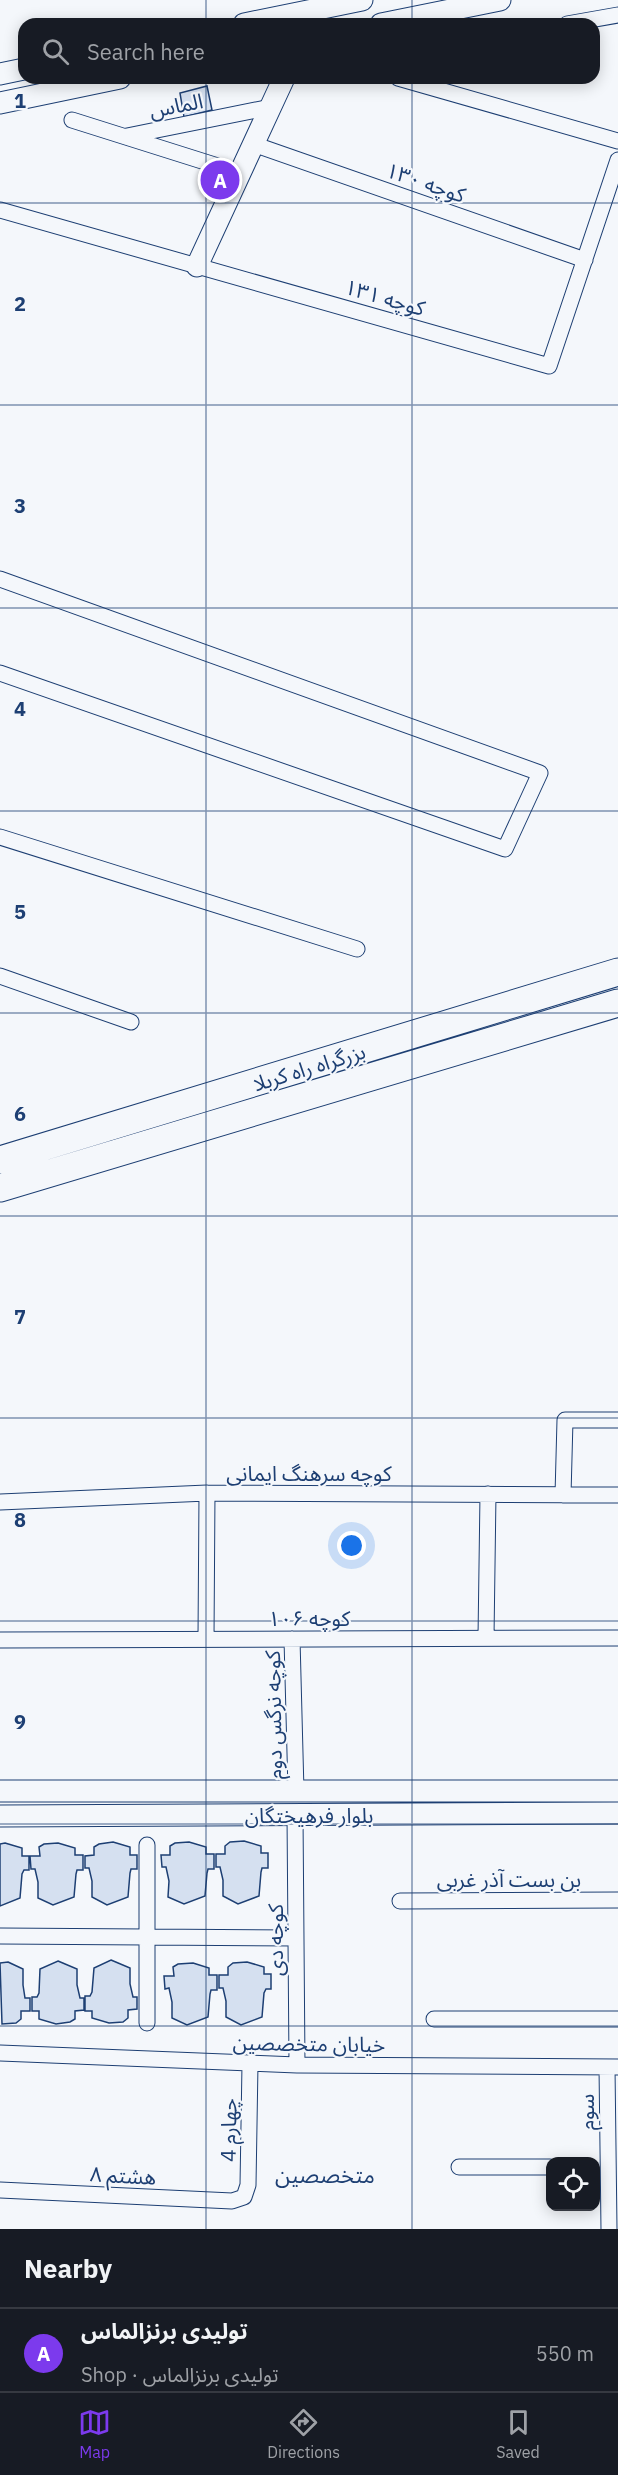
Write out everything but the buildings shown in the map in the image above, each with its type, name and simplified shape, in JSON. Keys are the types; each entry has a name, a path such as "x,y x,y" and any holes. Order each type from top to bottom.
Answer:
{"highway":[{"name":"بزرگراه راه کربلا","path":"0,1160 618,972"},
{"name":"بزرگراه راه کربلا","path":"0,1188 618,1003"}],"main road":[{"path":"274,18 363,0"},
{"path":"411,18 500,0"},
{"path":"0,74 18,70"},
{"path":"0,103 91,84"},
{"path":"197,266 281,84"},
{"name":"بلوار فرهیختگان","path":"0,1791 618,1791"},
{"name":"بلوار فرهیختگان","path":"0,1816 618,1814"}],"street":[{"path":"600,18 618,15"},
{"path":"419,84 618,141"},
{"name":"الماس","path":"124,136 271,107"},
{"path":"72,120 240,173"},
{"name":"کوچه ۱۳۰","path":"253,144 585,260"},
{"name":"کوچه ۱۳۱","path":"0,210 549,366 618,159"},
{"path":"0,579 540,773 505,849 0,673"},
{"path":"0,837 357,949"},
{"path":"0,976 131,1022"},
{"path":"563,1495 565,1420 618,1420"},
{"path":"206,1639 207,1493"},
{"name":"کوچه سرهنگ ایمانی","path":"0,1502 207,1493 618,1495"},
{"path":"486,1638 488,1494"},
{"name":"کوچه ۱۰۶","path":"0,1640 618,1638"},
{"name":"کوچه نرگس دوم","path":"292,1639 296,1791"},
{"name":"کوچه دی","path":"295,1815 297,2065"},
{"path":"147,1845 147,2023"},
{"name":"بن بست آذر غربی","path":"400,1901 618,1900"},
{"path":"0,1936 296,1938"},
{"path":"434,2019 618,2019"},
{"name":"خیابان متخصصین","path":"0,2053 250,2064 613,2067"},
{"name":"چهارم 4","path":"244,2197 248,2185 250,2064"},
{"name":"سوم","path":"609,2229 607,2167 613,2067"},
{"path":"459,2167 546,2167"},
{"name":"هشتم ۸","path":"0,2190 232,2201 244,2197"}],"place":[{"name":"تولیدی برنزالماس","path":"220,180"}],"district":[{"name":"متخصصین","path":"325,2174"}]}
